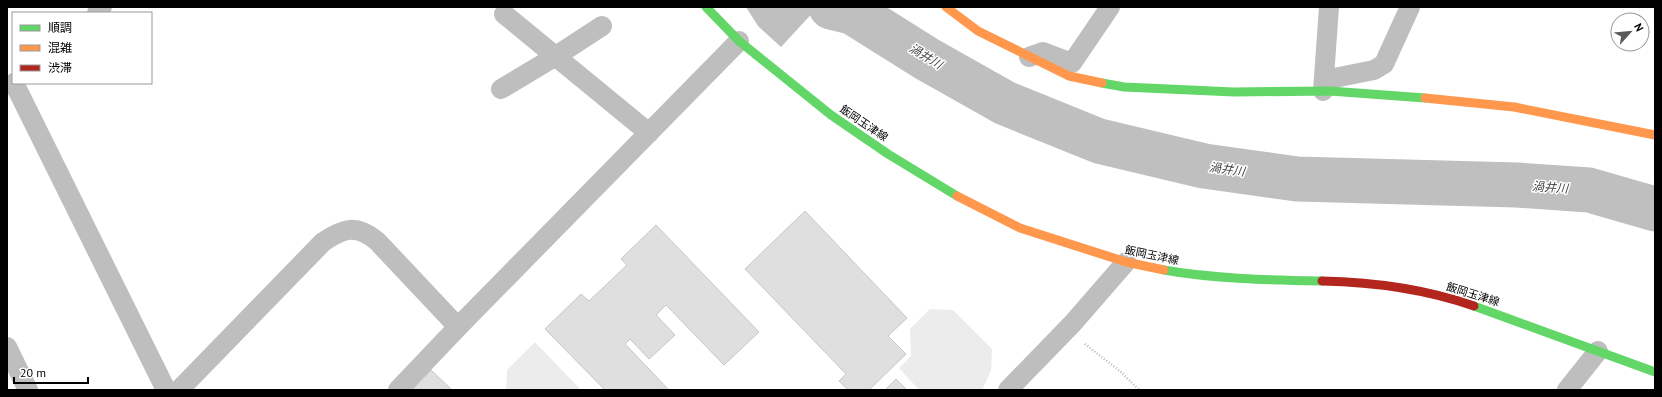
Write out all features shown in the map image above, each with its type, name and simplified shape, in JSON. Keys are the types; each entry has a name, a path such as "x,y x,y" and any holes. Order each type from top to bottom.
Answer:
{"main road":[{"name":"飯岡玉津線","path":"706,7 739,41 831,115 888,154 965,201 1020,228 1126,262 1182,273 1276,280 1357,282 1408,288 1467,304 1655,372"},
{"path":"946,7 978,31 1069,76 1124,87 1234,92 1323,86 1514,108 1655,135"}],"street":[{"path":"1029,57 1043,52 1072,63 1110,7"},
{"path":"1329,7 1323,86 1374,70 1384,64 1410,7"},
{"path":"504,14 649,133"},
{"path":"501,88 556,56 602,26"},
{"path":"398,390 739,41"},
{"path":"14,84 166,390"},
{"path":"179,390 323,242 341,231 351,229 360,230 369,235 458,327"},
{"path":"1008,390 1067,330 1126,262"},
{"path":"7,346 28,390"},
{"path":"1567,390 1598,351"}],"path":[{"path":"1067,330 1121,372 1139,390"}],"shaded area":[{"path":"746,7 818,7 781,47 758,26"},
{"path":"930,309 953,310 992,349 991,371 982,390 919,390 899,368 911,356 910,329"},
{"path":"535,342 581,390 506,390 507,370"}],"building":[{"path":"805,211 907,318 888,336 906,354 869,390 848,390 839,381 846,374 745,269"},
{"path":"656,225 759,332 724,365 666,305 656,315 675,335 649,359 630,339 625,344 669,390 605,390 545,329 581,294 589,301 627,265 621,259"},
{"path":"431,370 452,390 412,390"},
{"path":"896,379 907,390 885,390"}],"waterway":[{"name":"渦井川","path":"831,7 852,12 927,59 1005,103 1099,141 1204,166 1297,179 1517,185 1589,190 1655,209"}],"traffic: fast":[{"path":"706,7 739,41 831,115 888,154 957,196"},
{"path":"1102,83 1124,87 1234,92 1330,91 1425,98"},
{"path":"1164,270 1223,277 1322,281"},
{"path":"1474,306 1655,372"}],"traffic: slow":[{"path":"946,7 978,31 1069,76 1102,83"},
{"path":"1425,98 1514,107 1655,135"},
{"path":"957,196 1020,228 1126,262 1164,270"}],"traffic: jam":[{"path":"1322,281 1361,283 1418,291 1474,306"}]}
